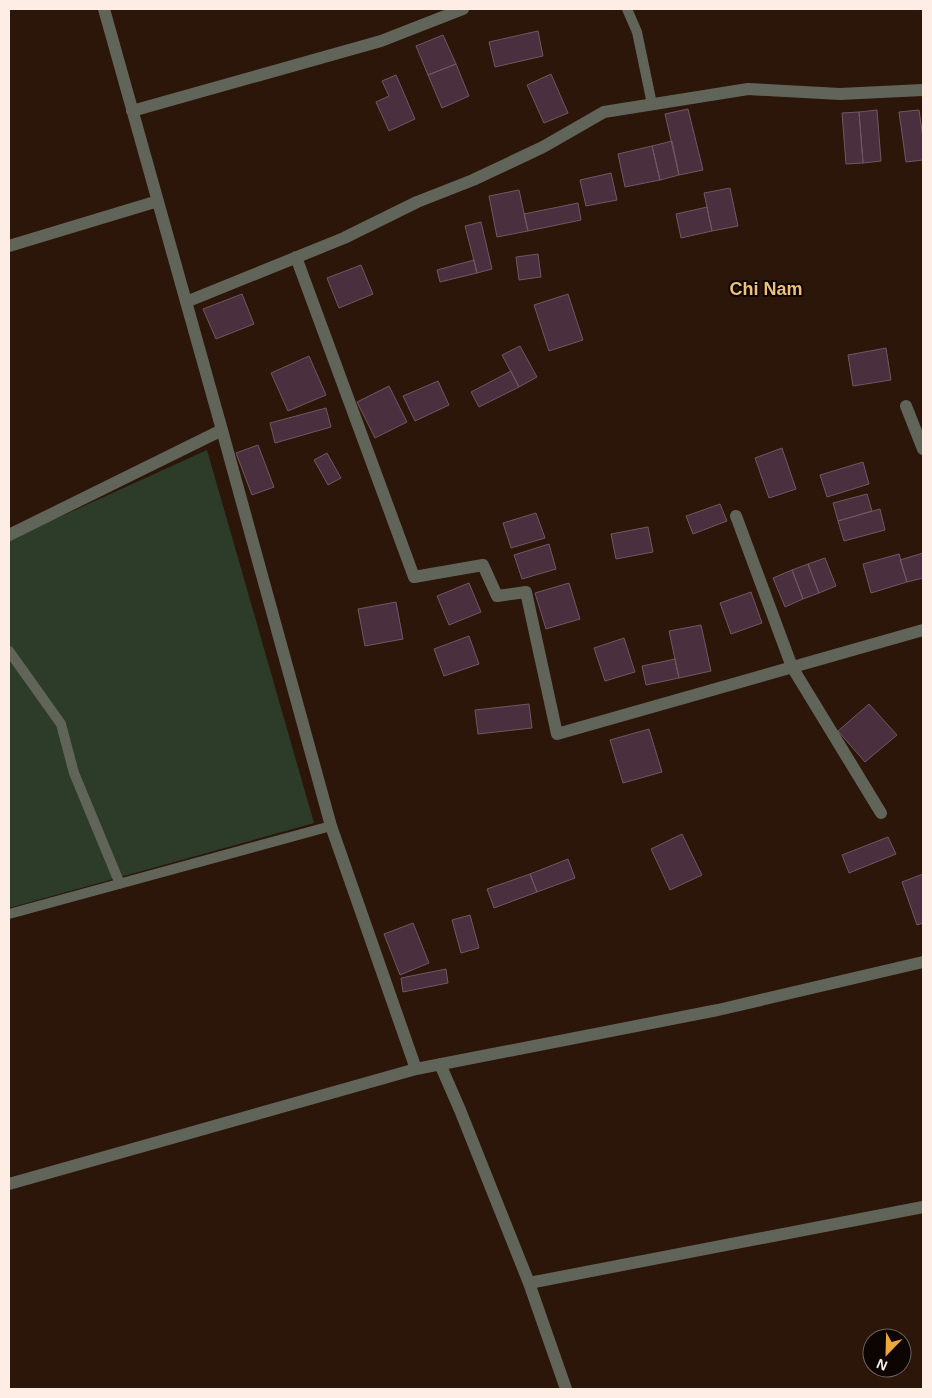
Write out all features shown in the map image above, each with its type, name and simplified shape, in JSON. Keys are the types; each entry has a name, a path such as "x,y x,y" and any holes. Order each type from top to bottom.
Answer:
{"street":[{"path":"104,9 331,826 416,1069"},
{"path":"132,111 381,41 464,9"},
{"path":"186,302 344,238 417,202 472,180 543,147 604,112 748,89 840,94 923,90"},
{"path":"9,246 158,201"},
{"path":"296,258 414,577 483,565 498,596 526,592 557,734 923,630"},
{"path":"906,406 923,449"},
{"path":"9,534 222,430"},
{"path":"736,516 792,667 881,813"},
{"path":"9,1184 416,1069 718,1010 923,962"},
{"path":"440,1064 529,1283 566,1389"},
{"path":"529,1283 923,1207"}],"lane":[{"path":"627,9 637,32 652,104"},
{"path":"9,651 61,724 74,773 120,884"},
{"path":"9,914 331,826"}],"green space":[{"path":"207,450 314,823 9,908 9,540"}],"building":[{"path":"538,31 543,56 495,67 489,42"},
{"path":"443,35 456,64 428,75 416,46"},
{"path":"456,64 469,96 442,108 428,75"},
{"path":"551,74 568,113 544,123 527,85"},
{"path":"396,75 415,119 389,131 376,102 389,96 382,81"},
{"path":"688,109 703,170 679,175 665,114"},
{"path":"877,110 881,161 863,163 859,112"},
{"path":"919,110 923,138 923,160 906,162 899,112"},
{"path":"859,112 863,163 846,164 842,113"},
{"path":"672,141 679,175 660,180 652,146"},
{"path":"652,146 660,180 625,187 618,154"},
{"path":"611,173 617,200 586,206 580,180"},
{"path":"730,188 738,226 712,231 704,193"},
{"path":"519,190 528,231 497,237 489,196"},
{"path":"578,203 581,220 528,231 524,214"},
{"path":"707,207 712,231 681,238 676,214"},
{"path":"481,222 492,269 477,273 465,226"},
{"path":"538,254 541,277 519,280 516,257"},
{"path":"474,260 477,273 440,282 437,270"},
{"path":"361,265 373,294 339,308 327,278"},
{"path":"242,294 254,324 216,339 203,309"},
{"path":"568,294 583,340 549,351 534,305"},
{"path":"520,346 537,377 519,387 502,355"},
{"path":"886,348 891,380 853,386 848,355"},
{"path":"309,356 326,395 288,411 271,373"},
{"path":"511,371 519,387 479,407 471,392"},
{"path":"438,381 449,405 415,421 403,396"},
{"path":"389,386 407,422 375,438 357,402"},
{"path":"326,408 331,427 275,443 270,423"},
{"path":"258,445 274,487 252,495 236,453"},
{"path":"782,448 796,489 769,498 755,458"},
{"path":"327,453 341,478 328,485 314,460"},
{"path":"863,462 869,484 827,497 820,475"},
{"path":"867,494 872,511 838,521 833,503"},
{"path":"720,504 727,521 693,534 686,516"},
{"path":"880,509 885,530 844,541 838,521"},
{"path":"536,513 545,538 511,548 503,523"},
{"path":"648,527 653,552 616,559 611,534"},
{"path":"549,544 556,569 522,579 514,555"},
{"path":"923,553 923,578 907,582 900,560"},
{"path":"899,554 907,582 871,593 863,564"},
{"path":"825,558 836,586 819,593 808,564"},
{"path":"808,564 819,593 803,599 792,570"},
{"path":"792,570 803,599 785,607 773,578"},
{"path":"469,583 481,612 449,625 437,596"},
{"path":"569,583 580,619 546,629 535,593"},
{"path":"751,592 762,623 731,634 720,603"},
{"path":"396,602 403,639 365,646 358,609"},
{"path":"701,625 711,671 679,678 669,631"},
{"path":"469,636 479,664 444,676 434,649"},
{"path":"624,638 635,672 605,681 594,648"},
{"path":"675,659 679,678 646,685 642,666"},
{"path":"529,704 532,728 478,734 475,710"},
{"path":"869,704 897,735 865,762 838,731"},
{"path":"649,729 662,772 623,783 610,740"},
{"path":"682,834 702,875 670,890 651,849"},
{"path":"888,837 896,854 849,873 842,855"},
{"path":"568,859 575,878 537,892 530,874"},
{"path":"530,874 537,892 494,908 487,889"},
{"path":"923,874 923,923 917,925 902,882"},
{"path":"470,915 479,948 461,953 452,920"},
{"path":"413,923 429,963 400,975 384,934"},
{"path":"446,969 448,983 403,992 401,978"}],"district":[{"name":"Chi Nam","path":"766,289"}]}
